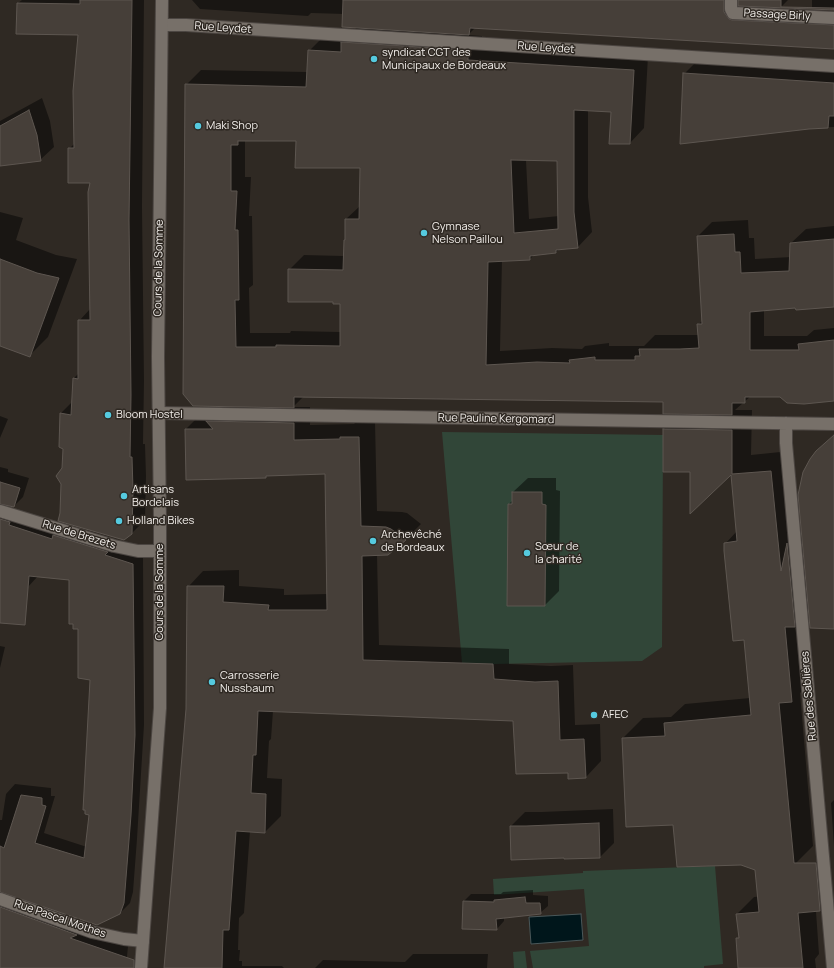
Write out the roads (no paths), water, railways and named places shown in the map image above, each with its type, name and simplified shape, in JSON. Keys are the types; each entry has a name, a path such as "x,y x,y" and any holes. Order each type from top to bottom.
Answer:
{"street":[{"name":"Cours de la Somme","path":"141,968 160,708 158,413 162,0"},
{"name":"Passage Birly","path":"731,0 731,9 733,13 834,18"},
{"name":"Rue Leydet","path":"162,25 186,25 834,66"},
{"name":"Rue Pauline Kergomard","path":"158,413 834,424"},
{"name":"Rue des Sablières","path":"786,423 786,443 830,880 833,968"},
{"name":"Rue de Brezets","path":"0,511 114,546 138,551 160,551"},
{"name":"Rue Pascal Mothes","path":"0,899 92,932 124,940 143,941"}],"water":[{"path":"581,914 583,940 531,944 529,917"}],"place":[{"name":"syndicat CGT des Municipaux de Bordeaux","path":"374,59"},
{"name":"Maki Shop","path":"198,126"},
{"name":"Gymnase Nelson Paillou","path":"424,233"},
{"name":"Bloom Hostel","path":"108,415"},
{"name":"Artisans Bordelais","path":"124,496"},
{"name":"Holland Bikes","path":"119,521"},
{"name":"Archevêché de Bordeaux","path":"373,541"},
{"name":"Sœur de la charité","path":"527,553"},
{"name":"Carrosserie Nussbaum","path":"212,682"},
{"name":"AFEC","path":"594,715"}]}
